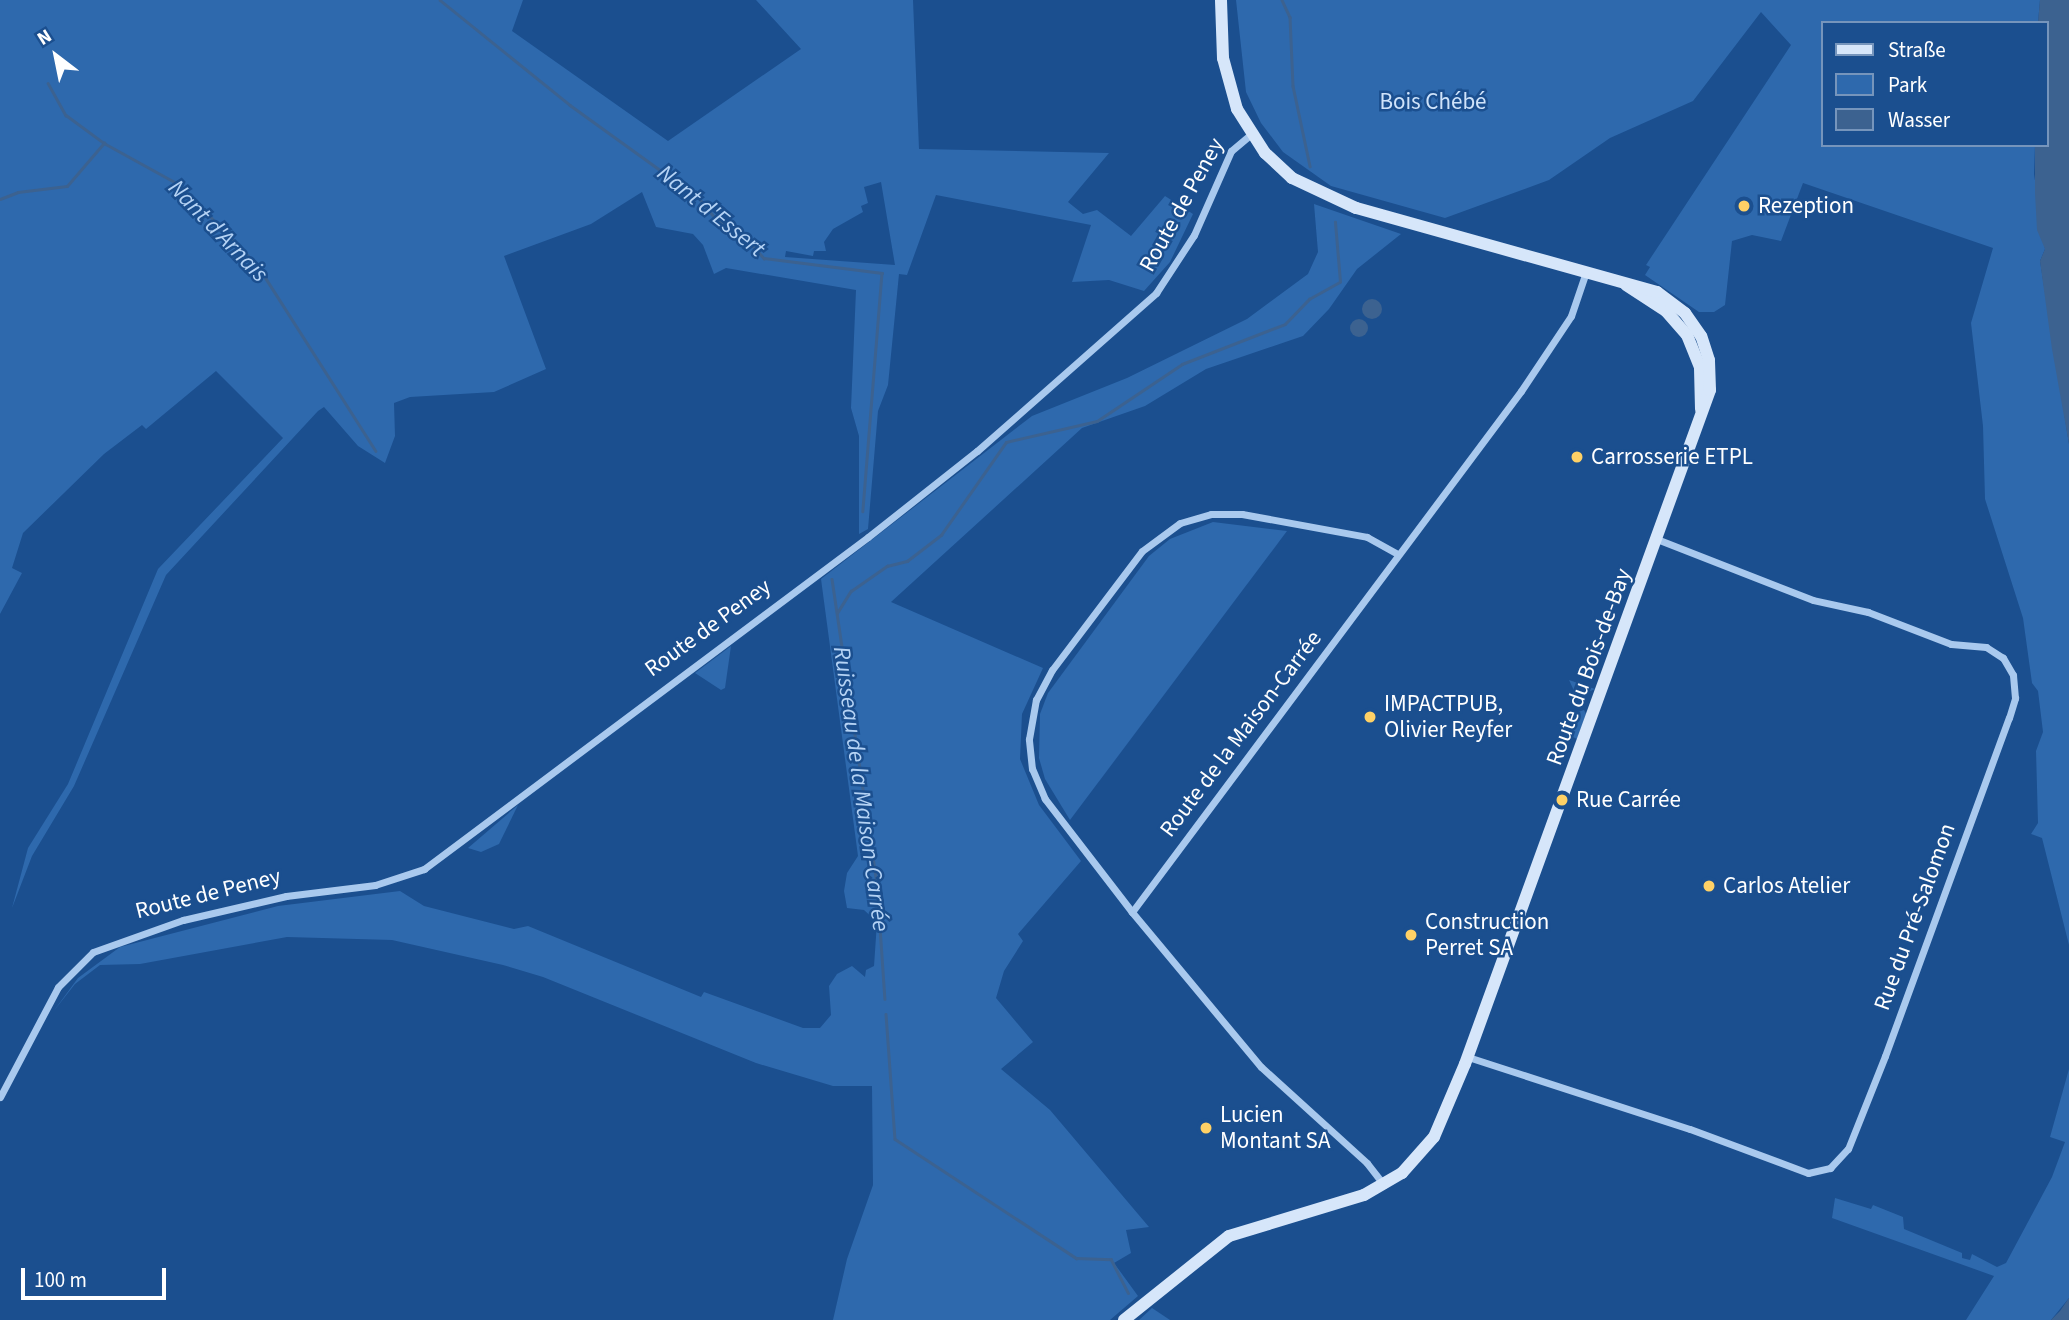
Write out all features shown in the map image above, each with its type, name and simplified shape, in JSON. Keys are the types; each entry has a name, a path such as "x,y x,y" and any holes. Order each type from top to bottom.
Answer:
{"main road":[{"name":"Route de Peney","path":"1222,0 1227,77 1251,134"},
{"name":"Route du Bois-de-Bay","path":"1124,1320 1229,1236 1384,1185 1414,1161 1433,1137 1468,1057 1708,401 1711,370 1694,324 1657,292 1332,200 1292,178 1251,134"}],"street":[{"name":"Route de Peney","path":"0,1097 58,987 93,952 183,919 286,896 375,885 432,864 868,537 977,451 1156,293 1194,235 1231,151 1251,134"},
{"name":"Route de la Maison-Carrée","path":"1132,912 1560,333 1575,307 1586,271"},
{"path":"1384,1185 1367,1163 1261,1067 1132,912 1053,810 1032,769 1029,739 1034,707 1059,660 1142,551 1171,528 1190,519 1223,513 1262,517 1367,537 1398,554"},
{"name":"Rue du Pré-Salomon","path":"1468,1057 1690,1129 1808,1173 1830,1168 1848,1149 1889,1044 2009,718 2015,698 2013,675 2003,658 1986,647 1938,641 1868,612 1813,600 1659,540"}],"green space":[{"path":"0,0 523,0 512,31 668,141 801,49 756,0 913,0 919,149 1109,153 1068,202 1083,214 1097,210 1131,236 1165,196 1193,214 1170,262 1144,291 1109,280 1072,282 1091,225 936,195 907,275 899,274 888,385 878,411 868,529 859,534 859,436 851,408 856,290 726,268 714,274 703,245 693,234 656,227 642,192 591,224 504,256 546,369 494,392 410,397 394,403 395,436 385,463 358,446 324,407 318,411 166,575 74,786 32,856 12,908 28,848 68,784 158,569 283,438 216,371 146,429 142,425 104,454 23,533 12,568 22,573 0,614","holes":["881,182 895,265 785,257 786,251 813,256 814,251 826,251 824,242 833,229 863,212 861,206 868,203 864,187"]},
{"name":"Bois Chébé","path":"1236,0 2040,0 2038,21 1820,21 1820,147 2035,147 2034,174 2045,249 2040,261 2069,444 2069,945 2042,838 2031,834 2038,823 2036,751 2043,732 2038,691 2032,683 2023,618 1985,499 1983,426 1971,323 1993,248 1803,183 1781,241 1752,235 1732,241 1725,305 1714,312 1699,312 1645,275 1650,267 1646,265 1791,45 1761,12 1693,101 1610,138 1549,180 1445,218 1331,186 1283,152 1261,123 1246,92"},
{"path":"1314,204 1401,234 1357,269 1329,309 1303,336 1206,369 1145,406 1082,428 891,602 1043,668 1022,714 1020,759 1039,805 1081,861 1018,934 1023,941 1004,971 996,998 1033,1042 1001,1069 1050,1110 1149,1227 1126,1230 1131,1253 1114,1263 1138,1296 1110,1320 833,1320 847,1259 873,1185 872,1086 833,1086 756,1063 543,977 503,965 392,940 287,937 140,964 100,965 75,984 53,1012 78,978 120,947 278,906 400,891 424,906 514,929 528,926 701,997 704,992 803,1028 820,1028 831,1015 829,986 837,974 852,966 865,977 866,970 874,966 877,922 864,910 847,908 844,891 847,873 858,856 821,579 1032,416 1127,378 1247,319 1308,274 1318,252"},
{"path":"1213,522 1287,531 1070,820 1045,779 1039,758 1040,714 1048,693 1149,556 1170,539"},
{"path":"731,646 725,688 721,690 695,673"},
{"path":"1569,680 1595,689 1577,697"},
{"path":"1584,710 1586,714 1577,739 1569,735 1578,712"},
{"path":"518,805 499,844 481,852 468,848"},
{"path":"2069,1069 2069,1298 2051,1320 1966,1320 1994,1276 1832,1218 1835,1198 1871,1209 1873,1205 1903,1217 1904,1229 1962,1253 1962,1258 1970,1260 1972,1254 1997,1267 2006,1263 2052,1177 2065,1142 2050,1137"},
{"path":"1152,1308 1170,1320 1139,1320"}],"water":[{"path":"2040,0 2069,0 2069,444 2040,261 2045,249 2037,230 2035,147 2048,147 2048,21 2038,21"},
{"path":"1372,299 1379,302 1382,309 1379,316 1372,319 1365,316 1362,309 1365,302"},
{"path":"1359,319 1365,322 1368,328 1365,334 1359,337 1353,334 1350,328 1353,322"},
{"path":"2069,1298 2069,1320 2051,1320 2060,1311"}],"waterway":[{"name":"Nant d'Essert","path":"440,0 570,105 699,198 717,220 749,241 764,258 882,273 863,511"},
{"path":"1282,0 1290,17 1293,86 1310,166"},
{"name":"Nant d'Arnais","path":"48,83 66,115 104,143 180,185 258,266 376,451"},
{"path":"0,199 18,192 67,186 104,143"},
{"path":"837,613 851,591 887,566 907,561 941,535 1006,442 1097,421 1182,364 1285,324 1309,299 1340,282 1335,222"},
{"name":"Ruisseau de la Maison-Carrée","path":"832,579 877,883 885,999"},
{"name":"Ruisseau de la Maison-Carrée","path":"886,1014 895,1139 1076,1258 1111,1259 1128,1293"}],"place":[{"name":"Rezeption","path":"1744,206"},
{"name":"Carrosserie ETPL","path":"1577,457"},
{"name":"IMPACTPUB, Olivier Reyfer","path":"1370,717"},
{"name":"Rue Carrée","path":"1562,800"},
{"name":"Carlos Atelier","path":"1709,886"},
{"name":"Construction Perret SA","path":"1411,935"},
{"name":"Lucien Montant SA","path":"1206,1128"}]}
